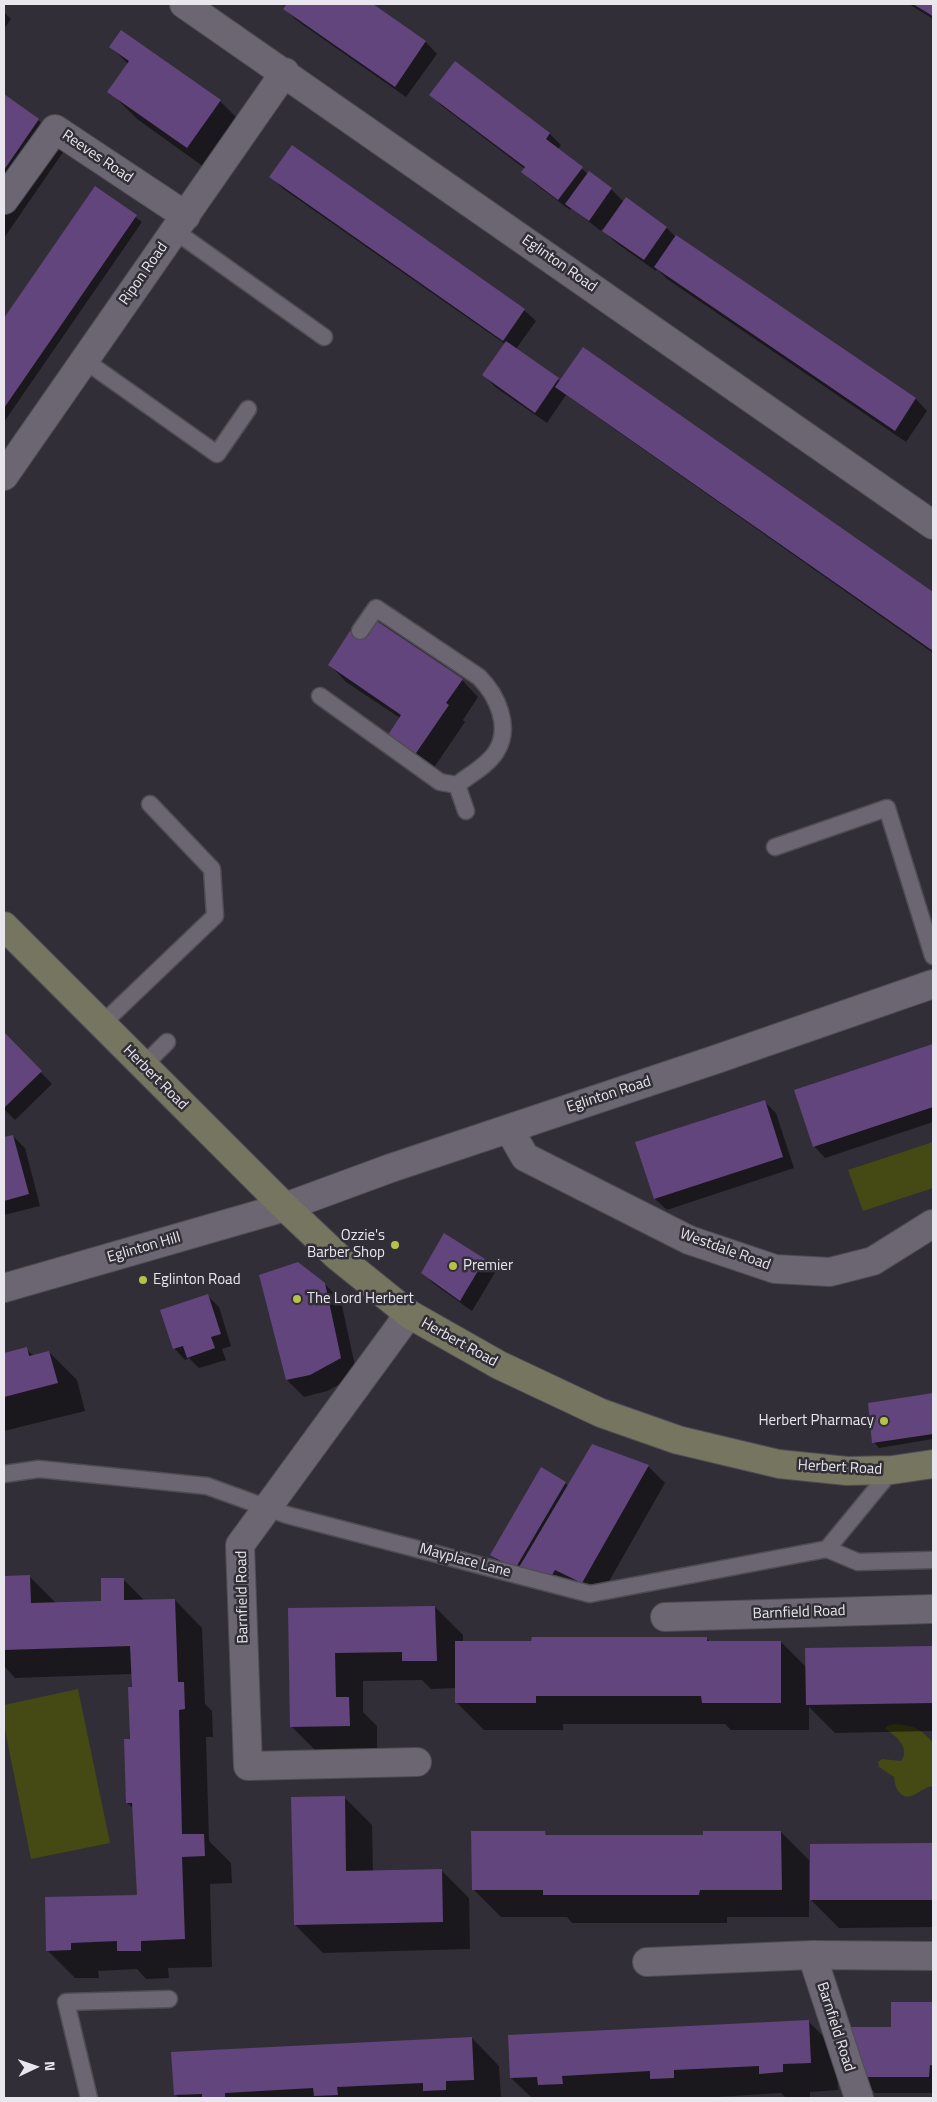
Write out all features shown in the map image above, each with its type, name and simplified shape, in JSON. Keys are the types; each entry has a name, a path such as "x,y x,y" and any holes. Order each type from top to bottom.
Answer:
{"street":[{"name":"Eglinton Road","path":"184,4 285,72 933,525"},
{"name":"Ripon Road","path":"4,476 285,72"},
{"name":"Reeves Road","path":"4,200 56,129 181,223"},
{"name":"Herbert Road","path":"4,926 285,1207 337,1256 409,1314 508,1369 601,1413 678,1440 780,1464 847,1471 892,1470 933,1464"},
{"name":"Eglinton Road","path":"285,1207 391,1168 933,984"},
{"name":"Westdale Road","path":"509,1129 525,1157 689,1240 775,1269 830,1272 873,1261 932,1224"},
{"name":"Eglinton Hill","path":"4,1288 285,1207"},
{"name":"Barnfield Road","path":"409,1314 240,1545 248,1766 417,1762"},
{"name":"Barnfield Road","path":"665,1617 933,1609"},
{"name":"Barnfield Road","path":"812,1955 859,2098"},
{"path":"647,1962 812,1955 933,1956"}],"lane":[{"path":"181,223 324,337"},
{"path":"84,360 216,454 248,409"},
{"path":"320,696 440,782 457,785 496,752 501,741 501,713 490,688 479,677 376,608 360,631"},
{"path":"457,785 466,811"},
{"path":"101,1025 215,916 212,869 150,804"},
{"path":"775,847 887,808 933,956"},
{"path":"143,1066 167,1042"},
{"name":"Mayplace Lane","path":"4,1474 39,1469 207,1486 266,1508 590,1594 827,1550"},
{"path":"892,1470 827,1550 858,1562 933,1560"},
{"path":"89,2098 66,2002 169,1999"}],"green space":[{"path":"933,1142 933,1188 863,1211 848,1170"},
{"path":"78,1689 110,1843 31,1859 4,1725 4,1705"},
{"path":"895,1724 907,1725 916,1729 925,1734 933,1743 933,1786 915,1795 906,1797 896,1788 894,1777 879,1767 878,1762 882,1759 901,1761 904,1756 901,1743 885,1729 887,1726"}],"building":[{"path":"287,4 373,4 426,41 395,87 283,9"},
{"path":"913,4 933,4 933,17 931,15"},
{"path":"121,30 221,100 187,148 107,92 129,61 109,47"},
{"path":"455,61 550,133 546,139 583,167 558,200 521,172 525,167 429,95"},
{"path":"4,94 39,119 4,170"},
{"path":"292,145 525,309 503,341 269,177"},
{"path":"589,171 612,188 589,221 565,204"},
{"path":"95,186 137,215 4,408 4,318"},
{"path":"626,197 667,227 644,260 602,231"},
{"path":"676,235 916,398 895,431 654,267"},
{"path":"506,341 559,378 535,413 482,375"},
{"path":"583,347 933,592 933,651 555,387"},
{"path":"375,620 463,679 446,703 449,705 414,756 386,738 401,715 328,665 350,631 362,639"},
{"path":"4,1032 42,1071 4,1108"},
{"path":"933,1044 933,1107 813,1147 794,1090"},
{"path":"765,1100 783,1157 654,1199 635,1142"},
{"path":"13,1135 29,1194 4,1201 4,1137"},
{"name":"Premier","path":"444,1233 485,1259 460,1301 421,1273"},
{"path":"298,1262 325,1283 341,1358 310,1375 286,1380 259,1275"},
{"path":"208,1294 221,1334 211,1337 215,1348 187,1358 183,1346 173,1349 160,1310"},
{"path":"27,1347 29,1356 49,1351 58,1383 4,1397 4,1353"},
{"path":"933,1393 933,1434 872,1443 868,1403"},
{"path":"592,1444 649,1465 582,1583 555,1570 552,1575 518,1569"},
{"path":"541,1467 566,1482 515,1569 490,1555"},
{"path":"30,1575 31,1603 101,1601 101,1578 124,1578 124,1600 175,1599 178,1682 184,1682 185,1709 179,1710 182,1834 204,1834 205,1856 182,1857 185,1939 141,1941 141,1951 117,1951 117,1941 71,1943 71,1950 46,1951 45,1897 137,1895 132,1803 126,1803 124,1739 130,1739 128,1687 132,1687 130,1646 4,1650 4,1576"},
{"path":"435,1606 437,1661 402,1661 402,1652 335,1653 336,1697 349,1697 350,1726 290,1727 288,1608"},
{"path":"532,1637 707,1637 707,1641 781,1641 781,1703 702,1703 701,1696 536,1696 536,1703 455,1703 455,1641 531,1641"},
{"path":"933,1646 933,1703 806,1705 805,1648"},
{"path":"345,1796 346,1871 442,1869 443,1922 294,1925 291,1797"},
{"path":"471,1831 545,1831 546,1835 703,1835 703,1831 781,1831 782,1890 700,1890 699,1895 543,1895 543,1890 472,1890"},
{"path":"933,1843 933,1900 810,1900 810,1844"},
{"path":"891,2002 933,2002 933,2066 930,2065 929,2077 857,2077 846,2027 891,2027"},
{"path":"809,2020 811,2063 783,2064 783,2072 759,2074 759,2066 674,2070 674,2078 650,2079 650,2071 562,2076 563,2084 538,2085 537,2077 510,2078 508,2035"},
{"path":"472,2037 474,2080 446,2081 446,2090 423,2091 423,2083 337,2087 338,2095 314,2096 313,2088 225,2093 225,2098 202,2098 202,2094 174,2095 171,2052"}],"place":[{"name":"Ozzie's Barber Shop","path":"395,1245"},
{"name":"Premier","path":"453,1266"},
{"name":"Eglinton Road","path":"143,1280"},
{"name":"The Lord Herbert","path":"297,1299"},
{"name":"Herbert Pharmacy","path":"884,1421"}]}
